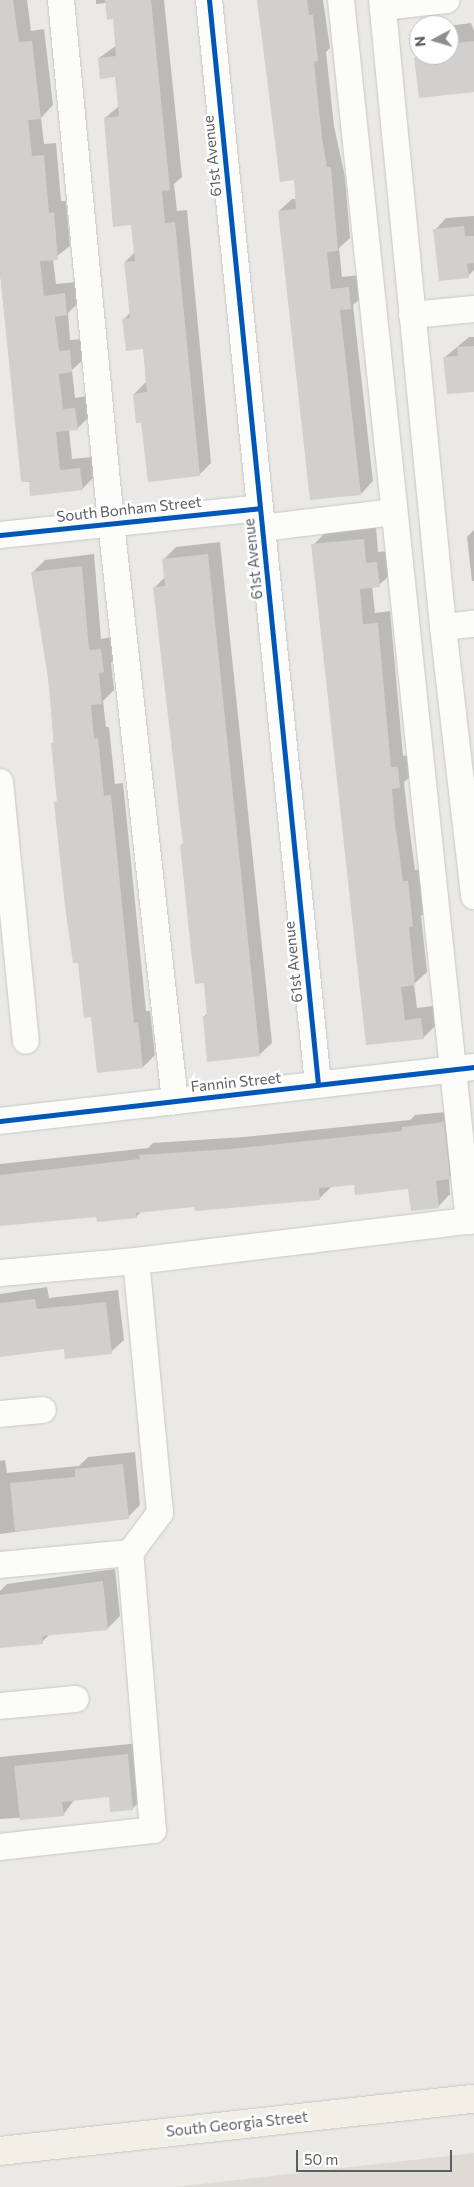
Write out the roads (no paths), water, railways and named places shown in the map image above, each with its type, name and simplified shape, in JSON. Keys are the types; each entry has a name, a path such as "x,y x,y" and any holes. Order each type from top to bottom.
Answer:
{"main road":[{"name":"South Georgia Street","path":"0,2151 474,2099"}],"street":[{"path":"61,0 112,523 175,1101"},
{"name":"61st Avenue","path":"209,0 318,1085"},
{"path":"0,1273 136,1260 471,1220 463,1068 394,512 341,0"},
{"path":"447,0 383,3 443,627 474,896"},
{"path":"412,315 474,309"},
{"name":"South Bonham Street","path":"0,535 112,523 394,512"},
{"path":"443,627 474,624"},
{"path":"0,782 26,1041"},
{"name":"Fannin Street","path":"0,1121 463,1068"},
{"path":"0,1847 153,1830 130,1553 160,1513 136,1260"},
{"path":"0,1414 42,1410"},
{"path":"0,1565 130,1553"},
{"path":"0,1706 76,1699"}]}
